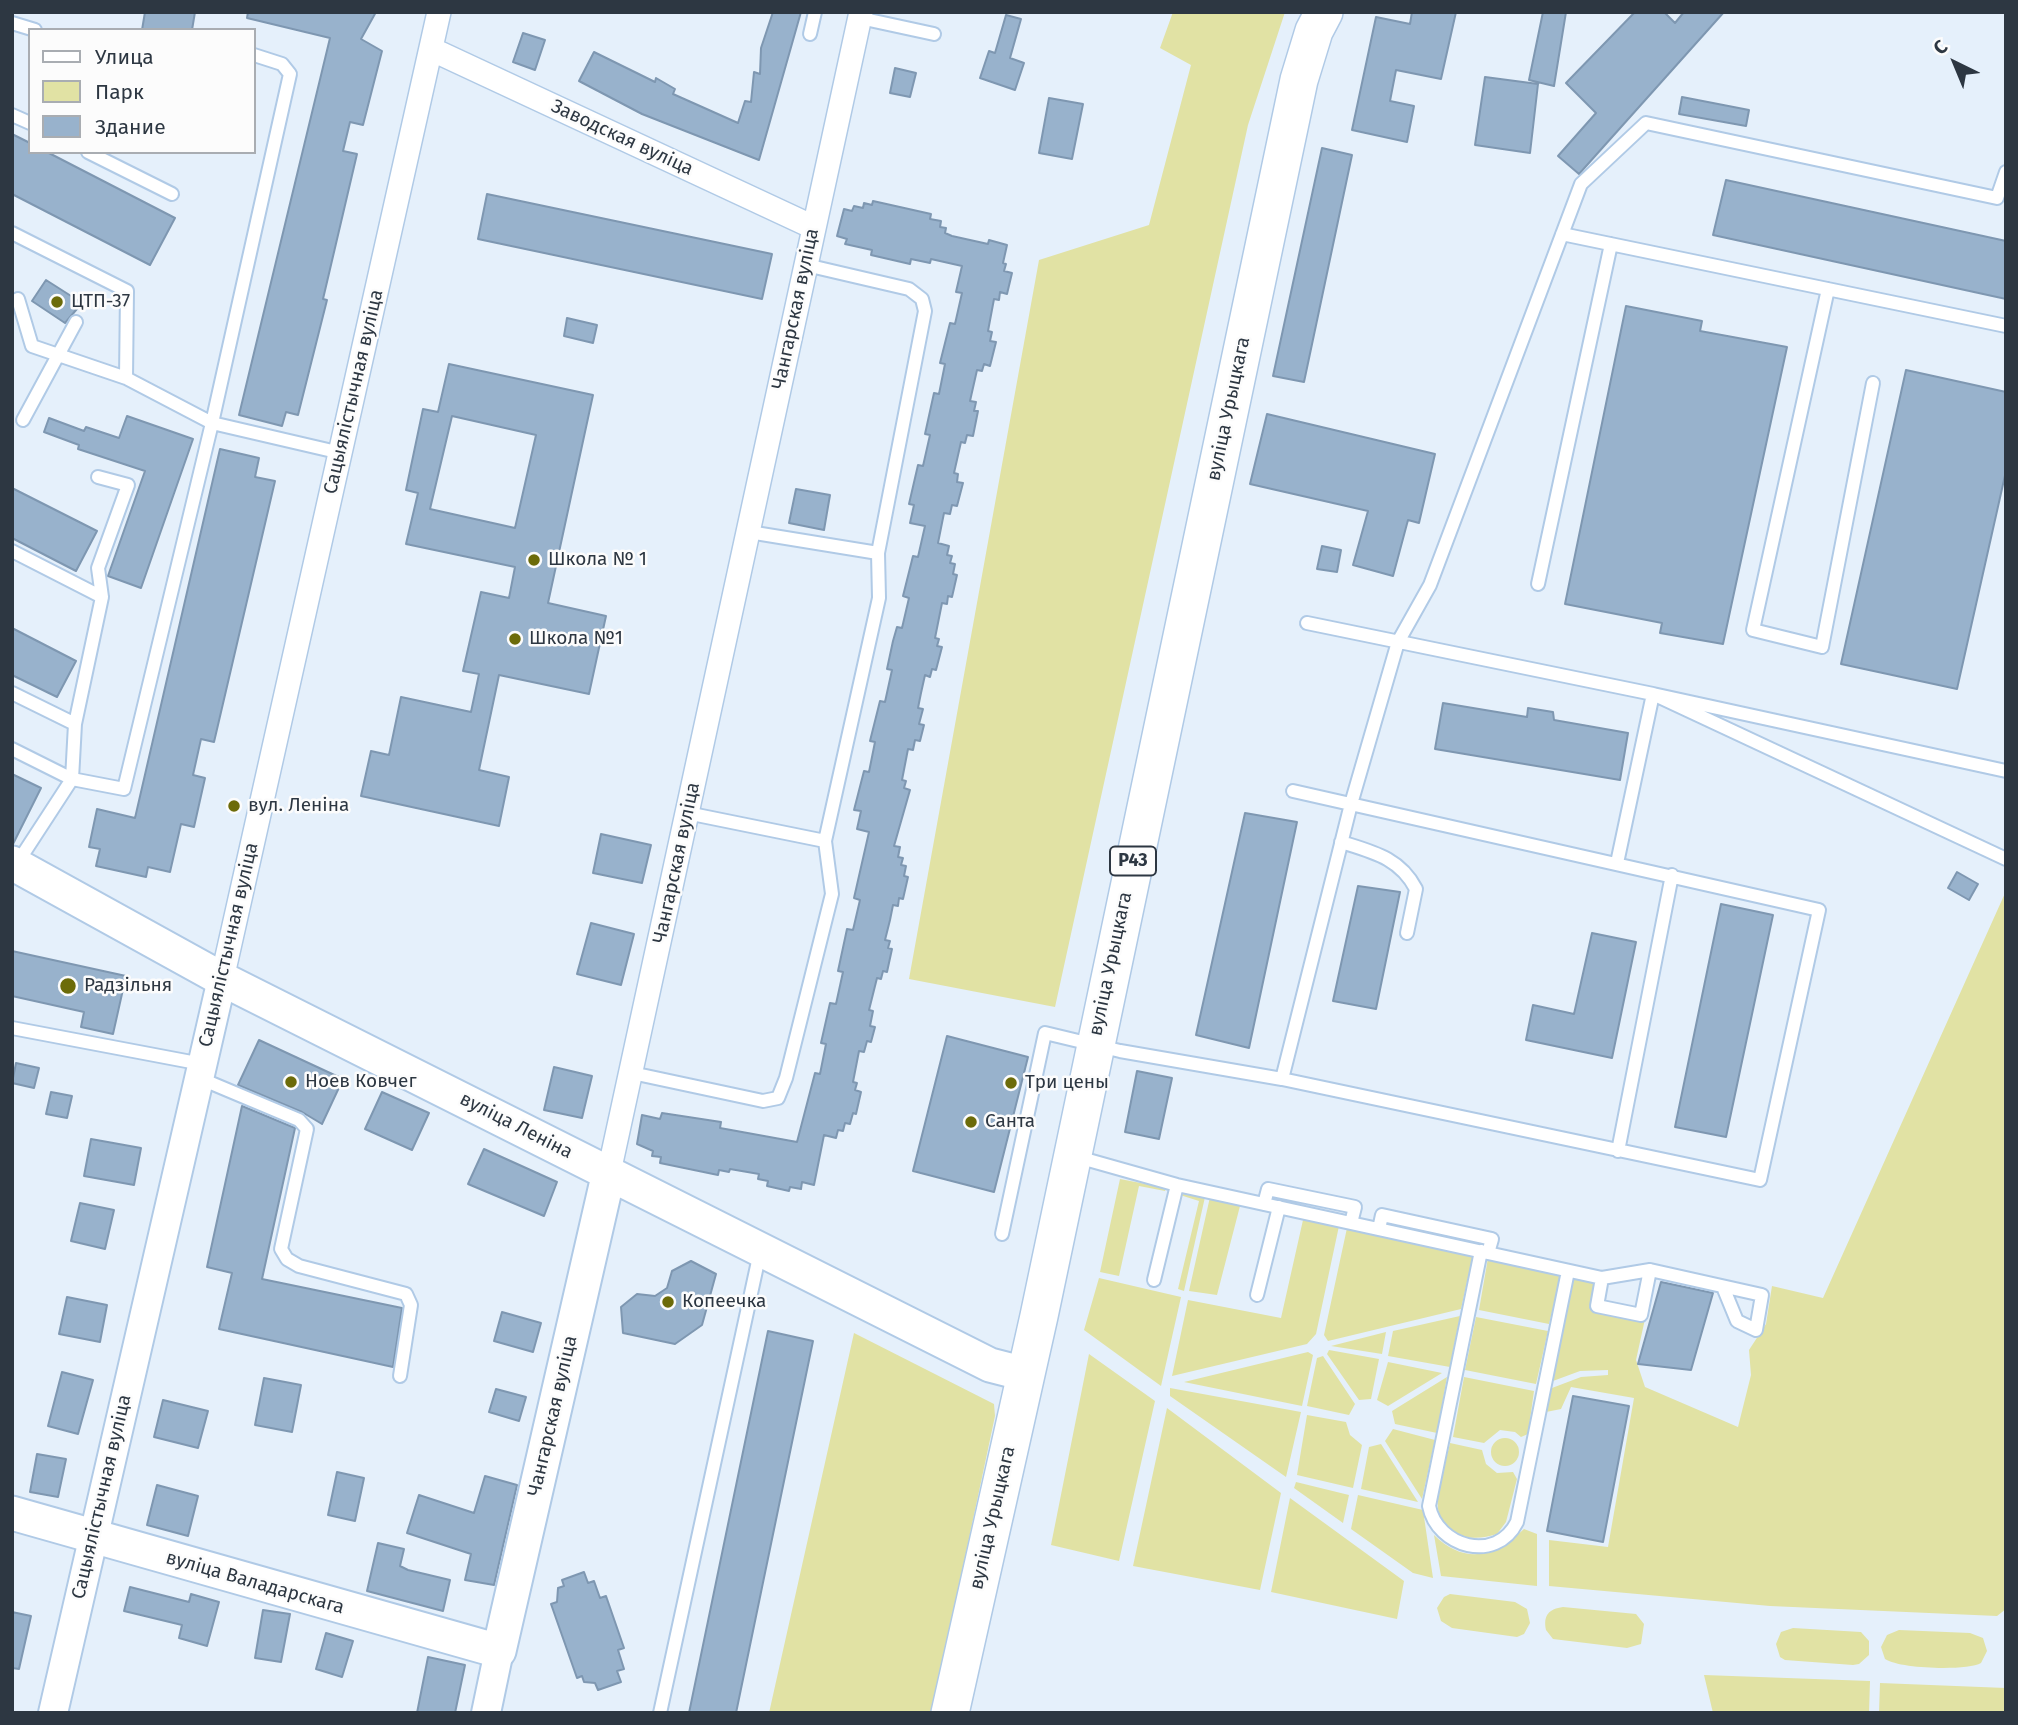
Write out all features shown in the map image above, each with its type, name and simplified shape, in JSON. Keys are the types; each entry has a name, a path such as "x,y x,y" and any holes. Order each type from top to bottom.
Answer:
{"main road":[{"name":"вуліца Урыцкага","path":"950,1713 1025,1374 1298,80 1314,31 1324,12"},
{"name":"вуліца Леніна","path":"14,864 222,979 609,1172 760,1252 990,1365 1025,1374"},
{"name":"Чангарская вуліца","path":"499,1651 609,1172"},
{"name":"вуліца Валадарскага","path":"12,1513 499,1651"}],"street":[{"name":"Сацыялістычная вуліца","path":"53,1713 222,979 439,12"},
{"name":"Чангарская вуліца","path":"609,1172 861,15"},
{"name":"Заводская вуліца","path":"431,49 813,227"},
{"name":"Чангарская вуліца","path":"485,1713 499,1651"}],"lane":[{"path":"810,34 816,12"},
{"path":"861,15 934,34"},
{"path":"12,749 72,779 124,789 212,423 290,74 282,64 256,56"},
{"path":"12,115 28,122"},
{"path":"1282,1079 1351,804 1398,642 1430,584 1581,184 1646,123 2001,198 2006,172"},
{"path":"92,154 172,194"},
{"path":"12,233 127,291 126,378"},
{"path":"1562,234 2006,326"},
{"path":"1538,584 1611,244"},
{"path":"632,1073 763,1101 778,1098 786,1078 832,894 825,841 879,598 878,554 925,311 922,299 909,289 806,265"},
{"path":"1828,289 1753,631 1822,647 1873,383"},
{"path":"18,299 32,346 126,378 212,423 341,453"},
{"path":"23,420 76,323"},
{"path":"14,864 72,779 75,724 102,597 99,568 128,485 97,477"},
{"path":"749,532 878,554"},
{"path":"12,551 102,597"},
{"path":"1307,623 1653,694 2006,771"},
{"path":"12,693 75,724"},
{"path":"1653,694 2006,859"},
{"path":"1617,863 1653,694"},
{"path":"1002,1234 1045,1033 1094,1045 1282,1079 1760,1181 1819,910 1293,791"},
{"path":"687,813 825,841"},
{"path":"1341,842 1385,856 1407,872 1416,889 1407,933"},
{"path":"1618,1151 1672,875"},
{"path":"12,1028 200,1071 299,1121 307,1129 281,1249 288,1259 299,1266 406,1294 411,1306 400,1376"},
{"path":"1070,1155 1177,1185 1602,1278 1650,1270 1723,1287"},
{"path":"1154,1280 1177,1185"},
{"path":"1264,1204 1268,1189 1355,1207 1351,1223"},
{"path":"1257,1295 1279,1207"},
{"path":"660,1713 760,1252"},
{"path":"1485,1252 1429,1506 1441,1532 1469,1546 1479,1547 1499,1540 1517,1522 1568,1270"},
{"path":"1602,1278 1597,1306 1641,1315 1650,1270"}],"green space":[{"path":"1173,12 1285,12 1248,125 1055,1007 909,979 1039,260 1149,225 1191,65 1160,48"},
{"path":"2006,891 2006,1609 1997,1616 1770,1606 1549,1586 1549,1540 1608,1547 1634,1398 1571,1387 1561,1409 1546,1412 1552,1388 1581,1377 1608,1375 1608,1370 1580,1371 1553,1381 1574,1277 1597,1282 1594,1308 1645,1319 1636,1360 1645,1387 1738,1427 1751,1375 1749,1350 1766,1324 1772,1286 1823,1298"},
{"path":"1120,1179 1166,1188 1165,1191 1139,1186 1119,1276 1100,1272"},
{"path":"1181,1191 1205,1197 1184,1291 1178,1289 1199,1201 1180,1195"},
{"path":"1210,1197 1271,1211 1240,1206 1217,1295 1189,1291"},
{"path":"1284,1213 1339,1226 1316,1334 1307,1344 1172,1376 1188,1300 1281,1318 1303,1220"},
{"path":"1347,1228 1473,1255 1461,1309 1328,1341 1324,1335"},
{"path":"1488,1258 1561,1276 1549,1324 1479,1310"},
{"path":"1099,1278 1181,1297 1161,1386 1084,1330"},
{"path":"1460,1316 1450,1367 1388,1356 1393,1331"},
{"path":"1476,1317 1548,1331 1536,1384 1465,1370"},
{"path":"1386,1332 1382,1354 1331,1346"},
{"path":"854,1333 994,1404 995,1416 932,1713 769,1713"},
{"path":"1329,1350 1379,1359 1371,1399 1359,1400 1327,1354"},
{"path":"1308,1352 1313,1355 1302,1406 1184,1382"},
{"path":"1089,1354 1155,1401 1119,1561 1051,1545"},
{"path":"1323,1356 1355,1404 1349,1415 1307,1406 1317,1358"},
{"path":"1388,1362 1442,1373 1388,1406 1377,1400"},
{"path":"1447,1377 1437,1433 1395,1424 1392,1411"},
{"path":"1464,1377 1534,1391 1528,1434 1521,1437 1515,1432 1500,1430 1484,1443 1453,1437"},
{"path":"1170,1388 1301,1412 1286,1477 1170,1396"},
{"path":"1167,1408 1281,1493 1260,1590 1133,1566"},
{"path":"1307,1415 1346,1422 1350,1435 1362,1445 1353,1488 1297,1475"},
{"path":"1393,1429 1435,1440 1422,1499 1385,1441"},
{"path":"1505,1438 1515,1442 1519,1452 1515,1462 1505,1466 1495,1462 1491,1452 1495,1442"},
{"path":"1450,1443 1482,1450 1486,1464 1497,1473 1513,1472 1517,1479 1506,1522 1497,1534 1478,1538 1460,1536 1451,1532 1440,1518 1438,1492"},
{"path":"1381,1444 1418,1502 1361,1489 1369,1447"},
{"path":"1296,1482 1349,1495 1343,1523 1294,1488"},
{"path":"1358,1495 1423,1510 1433,1578 1413,1573 1351,1529"},
{"path":"1290,1498 1404,1581 1397,1619 1271,1592"},
{"path":"1524,1529 1537,1534 1537,1586 1441,1576 1434,1535 1457,1551 1480,1554 1502,1546"},
{"path":"1450,1594 1515,1602 1527,1609 1530,1623 1524,1634 1517,1637 1452,1628 1441,1621 1437,1608 1444,1597"},
{"path":"1563,1607 1636,1614 1644,1624 1641,1644 1627,1648 1553,1639 1546,1630 1546,1617 1554,1609"},
{"path":"1793,1628 1861,1632 1869,1641 1869,1655 1859,1664 1853,1665 1785,1660 1780,1657 1776,1644 1781,1632"},
{"path":"1899,1630 1970,1633 1983,1638 1987,1651 1981,1663 1973,1666 1948,1668 1904,1665 1885,1659 1881,1647 1887,1635"},
{"path":"1704,1675 1870,1681 1869,1713 1713,1713"},
{"path":"1880,1683 2006,1688 2006,1713 1879,1713"}],"building":[{"path":"145,12 195,12 192,28 142,28"},
{"path":"248,12 376,12 361,39 382,51 363,125 350,122 343,151 357,154 323,299 327,300 298,415 286,412 282,426 239,415 330,38 247,18"},
{"path":"773,12 801,12 759,160 642,114 579,81 594,52 655,82 656,78 675,89 673,94 738,123 745,101 751,102 754,72 760,74 761,48"},
{"path":"1412,12 1456,12 1441,79 1396,70 1390,101 1414,106 1407,142 1352,130 1376,17 1410,24"},
{"path":"1543,12 1566,12 1554,86 1529,80"},
{"path":"1635,12 1664,12 1675,23 1684,12 1724,12 1579,174 1558,156 1596,113 1566,83"},
{"path":"1006,15 1021,19 1010,58 1024,63 1015,90 980,78 989,51 995,53"},
{"path":"523,33 545,40 535,70 513,62"},
{"path":"895,68 916,73 910,97 890,93"},
{"path":"1485,77 1538,84 1530,153 1475,145"},
{"path":"1682,97 1749,110 1746,126 1679,114"},
{"path":"1049,98 1083,104 1072,159 1039,153"},
{"path":"12,134 28,142 28,154 51,154 175,218 150,265 12,194"},
{"path":"1322,148 1352,155 1304,382 1273,376"},
{"path":"1726,180 2006,241 2006,299 1713,235"},
{"path":"487,194 772,254 762,299 478,239"},
{"path":"873,201 931,214 930,219 941,221 940,227 946,228 945,233 952,236 1007,245 1004,271 1012,273 1007,294 1000,292 999,300 994,299 988,331 992,332 990,341 996,342 990,366 984,364 982,371 977,370 970,401 976,402 974,411 978,411 973,436 967,435 965,443 961,442 954,473 958,474 957,482 963,483 957,506 952,505 950,514 944,513 938,543 949,546 947,555 952,556 950,563 955,564 953,574 957,575 952,597 948,596 947,604 942,603 935,638 939,639 937,646 942,647 936,670 932,669 930,677 925,675 918,708 923,709 919,724 924,725 920,741 915,740 913,750 908,749 902,780 906,781 904,788 910,790 894,846 900,847 898,857 903,858 901,865 906,866 904,876 908,877 903,899 899,898 898,906 893,905 885,940 890,941 888,948 892,949 887,972 883,971 881,979 877,978 869,1010 873,1011 870,1026 875,1027 871,1042 867,1041 864,1052 859,1051 853,1082 857,1083 855,1090 861,1092 856,1114 853,1113 850,1124 845,1123 843,1131 838,1130 836,1138 824,1135 814,1185 802,1182 801,1189 790,1187 789,1191 767,1186 768,1181 758,1179 759,1174 730,1169 729,1172 719,1170 718,1175 660,1163 661,1157 652,1156 653,1151 637,1144 642,1115 660,1119 662,1113 721,1122 720,1128 797,1142 815,1073 820,1074 826,1044 821,1043 830,1003 836,1004 843,972 838,971 847,929 853,930 860,900 854,898 869,832 857,829 861,811 854,810 864,771 869,772 875,742 870,741 880,701 885,702 892,670 887,669 893,641 897,627 902,628 909,598 903,596 913,556 918,557 925,526 910,523 914,505 909,504 918,465 923,466 930,435 925,434 934,393 939,394 945,364 940,363 950,323 955,324 962,293 956,292 962,266 931,259 930,263 911,259 910,264 871,255 872,250 845,244 847,239 837,236 844,209 852,211 854,206 863,208 864,203 872,205"},
{"name":"ЦТП-37","path":"46,280 82,303 65,323 32,301"},
{"path":"1626,306 1702,321 1700,331 1787,347 1723,644 1660,633 1662,623 1565,604"},
{"path":"567,318 597,325 593,343 564,336"},
{"path":"449,364 593,395 548,603 606,616 589,694 499,675 479,770 509,777 499,826 361,796 371,751 389,755 401,697 471,712 479,674 463,671 481,592 509,598 515,567 406,544 418,493 406,490 423,409 438,412","holes":["452,416 536,435 515,528 430,509"]},
{"path":"1906,370 2006,392 2006,471 1957,689 1841,664"},
{"path":"1267,414 1435,454 1419,523 1408,520 1393,576 1353,565 1368,511 1250,484"},
{"path":"127,416 193,439 141,588 108,576 145,471 78,449 79,445 44,432 49,418 84,431 86,427 119,438"},
{"path":"220,449 259,458 255,477 275,481 214,742 201,739 193,775 205,778 194,827 181,824 170,872 148,867 146,877 96,866 100,849 89,847 97,809 135,818"},
{"path":"12,488 97,531 76,571 12,538"},
{"path":"796,489 830,495 824,530 789,523"},
{"path":"1322,546 1341,550 1337,572 1317,569"},
{"path":"12,628 76,661 57,697 12,675"},
{"path":"1443,703 1527,717 1528,708 1553,712 1554,720 1628,733 1620,780 1435,749"},
{"path":"12,774 41,788 13,844 12,844"},
{"path":"1245,813 1297,822 1249,1048 1196,1035"},
{"path":"601,834 651,845 642,883 593,873"},
{"path":"1957,872 1978,884 1969,900 1948,888"},
{"path":"1358,886 1400,892 1376,1009 1333,1001"},
{"path":"1721,904 1773,915 1726,1137 1675,1127"},
{"path":"591,923 634,934 621,985 577,974"},
{"path":"1592,933 1636,942 1612,1058 1526,1040 1533,1005 1574,1014"},
{"name":"Радзільня","path":"12,951 126,976 113,1034 81,1027 84,1012 12,996"},
{"path":"947,1036 1028,1057 994,1192 913,1171"},
{"name":"Ноев Ковчег","path":"259,1040 343,1079 322,1124 302,1112 238,1085"},
{"path":"16,1063 39,1068 34,1088 12,1083"},
{"path":"554,1067 592,1076 582,1118 544,1110"},
{"path":"1137,1071 1172,1078 1159,1139 1125,1132"},
{"path":"51,1092 72,1096 67,1118 46,1114"},
{"path":"382,1092 429,1113 412,1150 365,1129"},
{"path":"242,1106 295,1128 262,1279 402,1308 393,1367 219,1329 232,1273 207,1267"},
{"path":"91,1139 141,1148 134,1185 84,1176"},
{"path":"484,1149 557,1182 544,1216 468,1184"},
{"path":"80,1203 114,1210 105,1249 71,1241"},
{"name":"Копеечка","path":"691,1261 716,1274 702,1325 675,1344 623,1333 621,1307 637,1294 655,1296 667,1288 672,1271"},
{"path":"1661,1282 1713,1293 1691,1370 1638,1364"},
{"path":"67,1297 107,1305 100,1342 59,1334"},
{"path":"502,1312 541,1323 533,1352 494,1341"},
{"path":"768,1331 813,1341 736,1713 689,1713"},
{"path":"62,1372 93,1380 78,1434 48,1426"},
{"path":"264,1378 301,1385 292,1432 255,1425"},
{"path":"496,1389 526,1397 519,1421 489,1412"},
{"path":"1573,1396 1629,1406 1603,1542 1547,1531"},
{"path":"163,1400 208,1411 198,1448 154,1437"},
{"path":"37,1454 66,1459 58,1497 30,1492"},
{"path":"337,1472 364,1478 355,1521 328,1515"},
{"path":"485,1476 517,1485 494,1585 465,1580 471,1554 407,1533 419,1495 474,1513"},
{"path":"157,1485 198,1496 188,1536 147,1525"},
{"path":"378,1543 404,1549 400,1566 450,1580 443,1611 367,1591"},
{"path":"584,1572 588,1583 594,1581 600,1598 606,1596 624,1648 618,1650 624,1669 617,1671 621,1682 598,1690 595,1683 584,1682 582,1676 577,1678 551,1604 557,1602 558,1588 564,1586 562,1580"},
{"path":"130,1587 189,1602 191,1594 219,1602 207,1646 179,1638 182,1625 124,1611"},
{"path":"263,1610 290,1614 281,1662 255,1658"},
{"path":"12,1612 31,1616 19,1669 12,1668"},
{"path":"326,1633 353,1641 342,1677 316,1669"},
{"path":"428,1657 465,1665 455,1713 417,1713"}],"place":[{"name":"ЦТП-37","path":"57,302"},
{"name":"Школа № 1","path":"534,560"},
{"name":"Школа №1","path":"515,639"},
{"name":"вул. Леніна","path":"234,806"},
{"name":"Радзільня","path":"68,986"},
{"name":"Ноев Ковчег","path":"291,1082"},
{"name":"Три цены","path":"1011,1083"},
{"name":"Санта","path":"971,1122"},
{"name":"Копеечка","path":"668,1302"}]}
